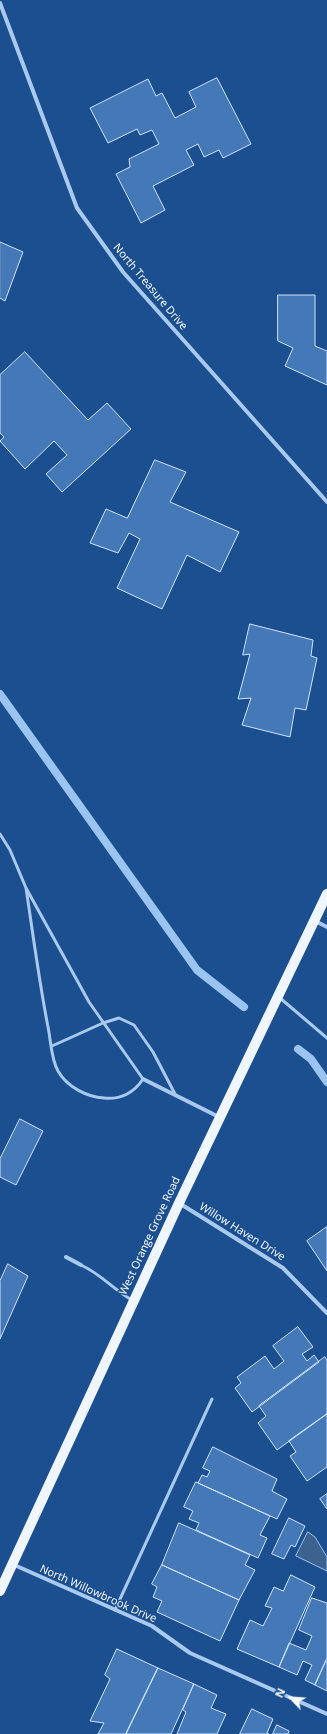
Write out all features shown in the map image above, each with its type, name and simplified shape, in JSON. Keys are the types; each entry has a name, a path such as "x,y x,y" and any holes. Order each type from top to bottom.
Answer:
{"main road":[{"name":"West Orange Grove Road","path":"0,1591 179,1203 327,894"}],"street":[{"name":"North Treasure Drive","path":"0,4 77,208 123,272 327,502"},
{"path":"314,921 327,927"},
{"path":"143,1079 220,1117"},
{"name":"Willow Haven Drive","path":"179,1203 283,1268 327,1312"},
{"path":"66,1257 81,1265"},
{"name":"North Willowbrook Drive","path":"12,1564 152,1626 190,1653 327,1714"}],"lane":[{"path":"0,834 10,850 26,888 89,1002 143,1079 138,1086 126,1095 113,1099 98,1098 86,1094 65,1080 58,1071 52,1046 26,888"},
{"path":"278,997 327,1038"},
{"path":"52,1046 103,1023 119,1018 134,1025 153,1052 175,1096"},
{"path":"81,1265 99,1275 119,1292 134,1300"},
{"path":"115,1610 212,1399"}],"water":[{"path":"308,1532 315,1537 327,1557 327,1571 296,1556"}],"building":[{"path":"217,78 251,144 223,158 219,150 204,157 198,144 186,150 194,165 153,186 165,210 141,223 116,174 130,167 129,159 159,144 152,130 140,135 137,129 108,143 90,108 148,79 156,96 162,93 175,118 196,107 189,92"},
{"path":"0,242 23,252 5,301 0,298"},
{"path":"278,295 315,295 315,346 327,351 327,385 285,366 293,348 278,341"},
{"path":"25,352 88,420 107,403 131,429 62,492 46,474 67,455 54,441 25,469 0,441 4,437 0,433 0,375"},
{"path":"155,460 186,472 170,502 239,532 220,572 187,555 162,609 117,588 140,539 129,533 118,553 90,543 106,509 127,518"},
{"path":"250,624 313,640 311,656 317,658 306,710 295,708 290,737 242,725 251,698 238,699 250,654 243,655"},
{"path":"20,1119 43,1131 16,1185 0,1177 0,1159"},
{"path":"327,1227 327,1271 307,1241"},
{"path":"8,1264 28,1276 0,1339 0,1281"},
{"path":"298,1327 313,1347 302,1354 307,1361 314,1355 319,1362 252,1412 235,1388 241,1383 237,1377 265,1356 274,1369 284,1361 273,1346"},
{"path":"325,1357 327,1360 327,1414 277,1450 258,1423 266,1416 259,1406"},
{"path":"327,1414 327,1467 307,1481 290,1456 296,1452 289,1441"},
{"path":"213,1447 277,1479 272,1491 287,1499 277,1519 198,1483 202,1475 207,1477 210,1471 203,1468"},
{"path":"196,1482 270,1516 260,1535 267,1538 258,1558 196,1530 199,1523 189,1519 193,1511 184,1507"},
{"path":"327,1494 327,1509 320,1499"},
{"path":"289,1518 305,1526 295,1547 291,1545 284,1559 272,1554"},
{"path":"179,1523 250,1555 245,1565 255,1570 239,1600 162,1565"},
{"path":"162,1565 239,1600 220,1641 157,1612 162,1601 153,1597 157,1587 152,1584"},
{"path":"291,1575 315,1587 279,1667 237,1649 250,1620 263,1626 272,1608 265,1606 274,1587 283,1591"},
{"path":"312,1598 327,1603 327,1658 315,1685 305,1680 312,1665 303,1661 297,1675 279,1667 289,1643 306,1650 312,1636 299,1630"},
{"path":"117,1649 158,1668 126,1734 98,1734 104,1723 90,1721 110,1679 105,1675"},
{"path":"326,1661 327,1662 327,1691 315,1685"},
{"path":"158,1668 194,1684 171,1734 126,1734"},
{"path":"194,1684 217,1695 211,1708 226,1714 217,1734 177,1734 186,1712 183,1710"},
{"path":"252,1709 273,1719 267,1733 269,1734 240,1734"},
{"path":"277,1725 289,1731 288,1734 273,1734"}],"waterway":[{"path":"0,694 197,970 244,1007"},
{"path":"298,1049 311,1059 327,1082"}]}
